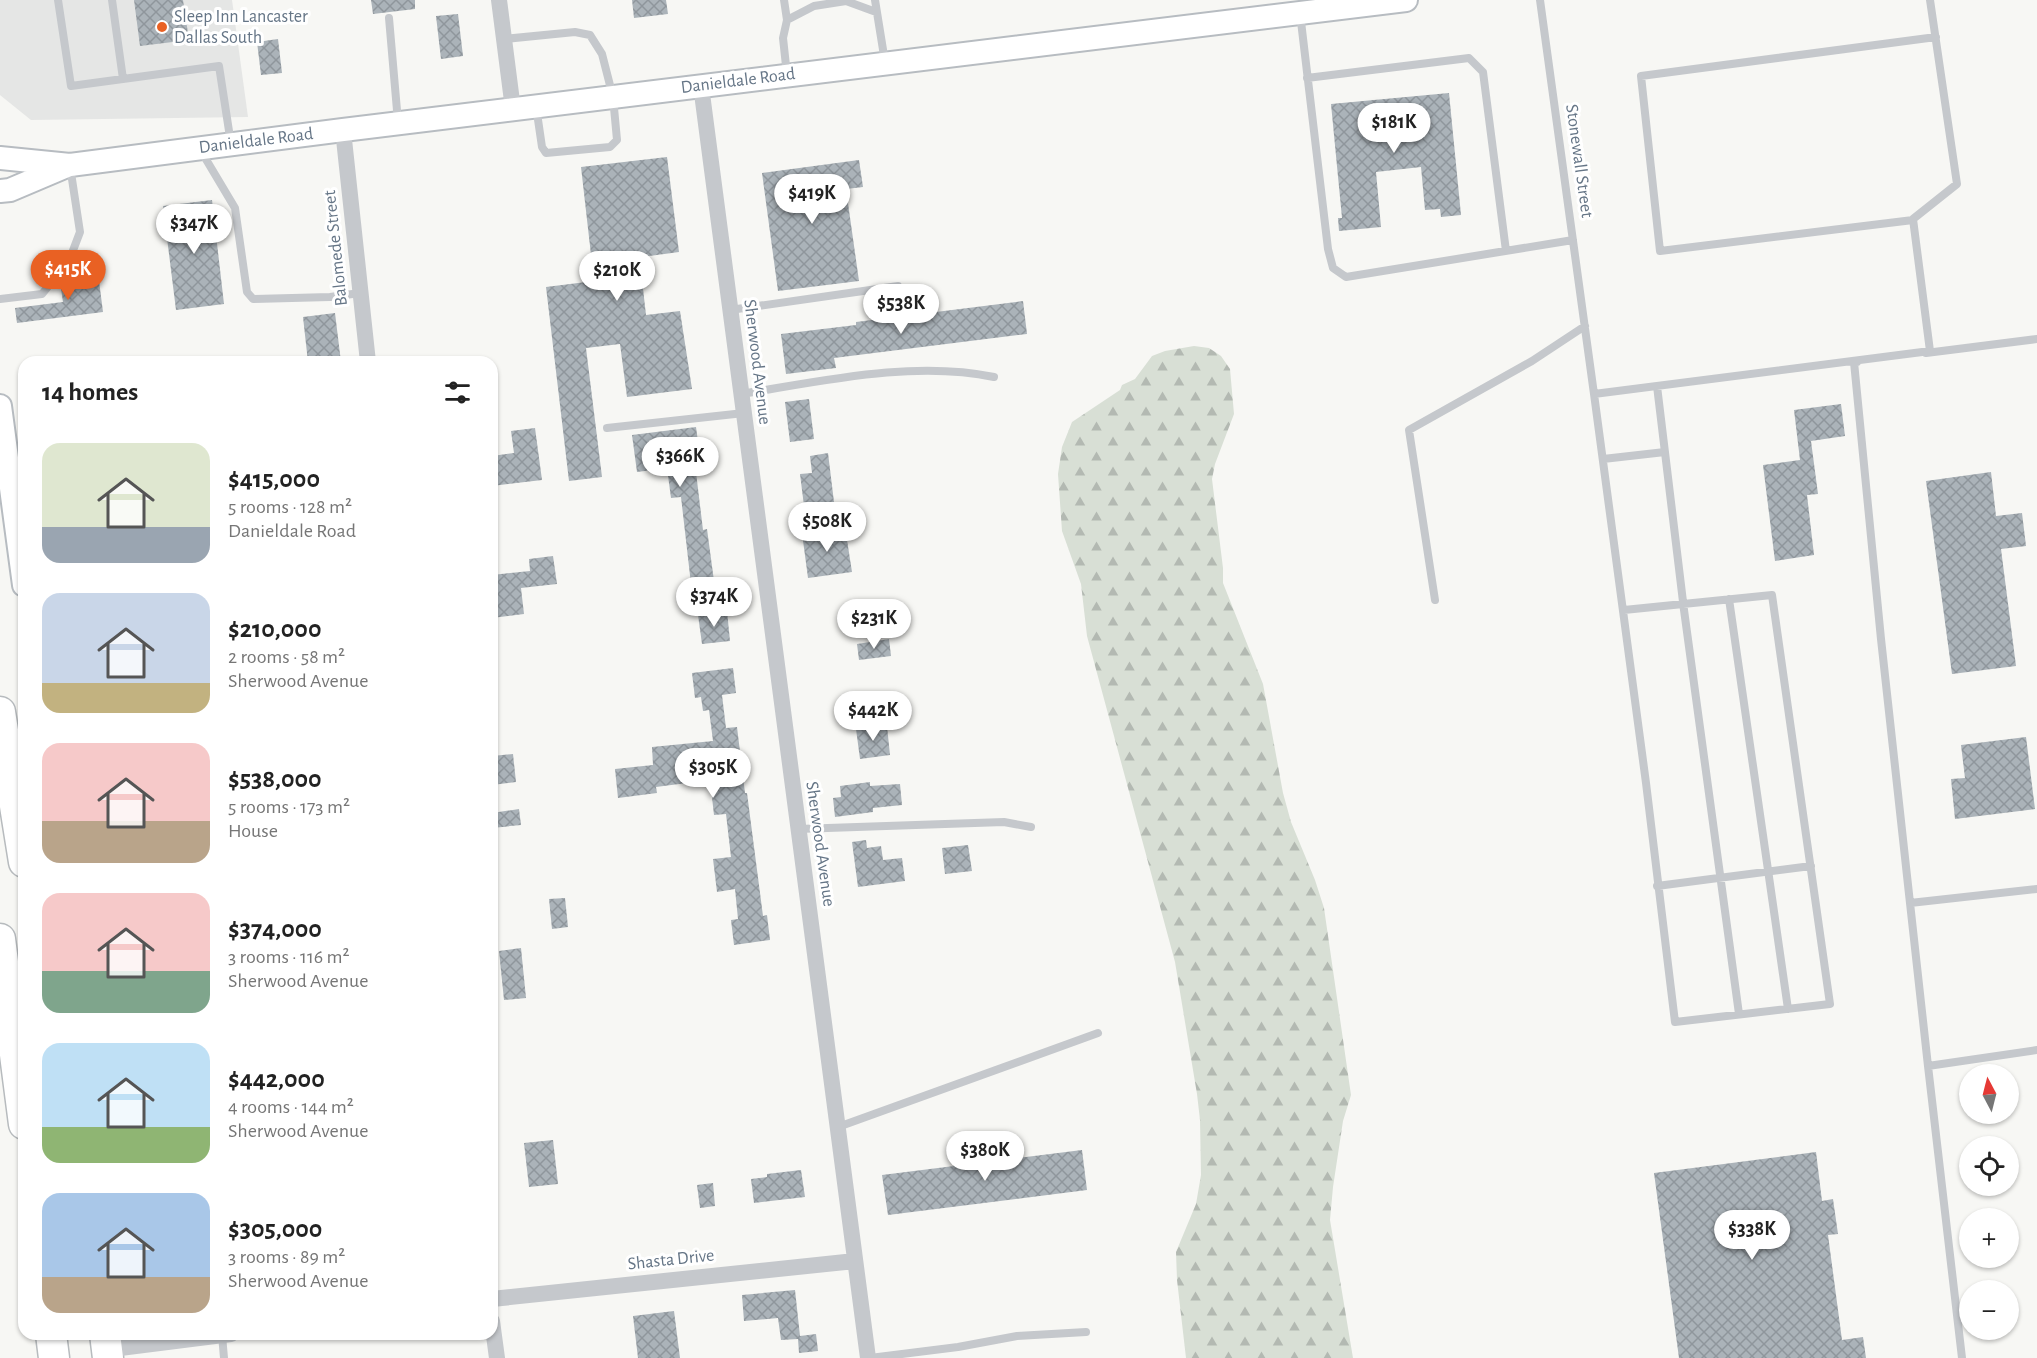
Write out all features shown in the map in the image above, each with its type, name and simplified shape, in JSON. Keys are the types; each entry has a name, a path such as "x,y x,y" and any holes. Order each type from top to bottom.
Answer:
{"highway":[{"path":"0,712 18,824"},
{"path":"0,939 18,1078"},
{"path":"52,1340 54,1358"}],"street":[{"path":"499,0 513,109"},
{"name":"Danieldale Road","path":"0,158 70,165 1406,0"},
{"name":"Sherwood Avenue","path":"701,86 869,1358"},
{"name":"Balomede Street","path":"343,130 367,356"},
{"name":"Danieldale Road","path":"0,191 10,190 70,165"},
{"path":"0,406 18,538"},
{"path":"0,438 10,475"},
{"name":"Shasta Drive","path":"498,1298 855,1261"},
{"path":"114,1346 170,1340"},
{"path":"495,1340 497,1358"}],"lane":[{"path":"58,0 71,86 219,66 231,144"},
{"path":"112,0 123,79"},
{"path":"784,0 787,21 783,38 787,75"},
{"path":"875,0 885,63"},
{"name":"Stonewall Street","path":"1540,0 1624,610 1675,1022 1739,1014"},
{"path":"1930,0 1936,37 1957,184 1913,220 1660,251 1641,76 1936,37"},
{"path":"787,21 814,6 846,1 876,12"},
{"path":"1300,13 1328,249 1333,268 1346,277 1573,240"},
{"path":"388,18 398,123"},
{"path":"504,39 575,32 590,35 602,54 613,97 617,140 610,147 546,153 542,147 536,106"},
{"path":"1307,78 1469,58 1483,72 1506,251"},
{"path":"199,148 235,208 247,292 253,299 330,297 360,293"},
{"path":"0,299 42,294 69,261 80,232 70,165"},
{"path":"1854,362 1930,351 1913,220"},
{"path":"730,310 898,286"},
{"path":"1436,600 1409,430 1532,361 1585,326"},
{"path":"1594,394 2037,339"},
{"path":"1854,362 1880,627 1962,1358"},
{"path":"741,394 871,373 968,372 994,377"},
{"path":"1624,610 1683,604 1729,599 1772,595 1830,1004 1739,1014 1683,604 1657,386"},
{"path":"607,428 744,413"},
{"path":"1603,459 1665,452"},
{"path":"1729,599 1788,1009"},
{"path":"798,829 1004,822 1031,827"},
{"path":"1657,886 1811,866"},
{"path":"1910,903 2037,889"},
{"path":"838,1127 1098,1033"},
{"path":"1928,1066 2037,1050"},
{"path":"869,1358 958,1347 1017,1336 1086,1332"},
{"path":"225,1358 226,1340"}],"shaded area":[{"path":"0,0 232,0 248,117 31,120 0,95"}],"green space":[{"path":"1194,346 1209,348 1221,356 1230,369 1234,414 1215,464 1212,479 1223,583 1263,684 1283,793 1291,822 1324,908 1351,1095 1343,1121 1330,1220 1353,1358 1186,1358 1176,1252 1196,1204 1201,1175 1197,1094 1175,962 1087,636 1081,584 1062,531 1058,474 1062,447 1072,422 1120,390 1122,385 1135,379 1152,356 1165,351"}],"building":[{"name":"Sleep Inn Lancaster Dallas South","path":"134,0 183,0 189,40 140,46"},
{"path":"371,0 415,0 415,9 373,14"},
{"path":"632,0 666,0 668,14 634,18"},
{"path":"458,14 463,56 441,59 436,16"},
{"path":"278,39 282,73 261,75 257,42"},
{"path":"1449,93 1461,215 1441,217 1440,209 1425,210 1421,167 1376,172 1381,227 1339,231 1338,218 1342,218 1331,104"},
{"path":"667,157 679,252 642,257 643,271 641,271 646,315 680,311 692,389 627,397 620,344 586,348 602,477 569,481 546,287 594,281 581,167"},
{"path":"859,160 863,187 846,189 859,281 778,291 762,173"},
{"path":"212,200 224,304 176,310 163,206"},
{"path":"98,273 103,312 17,323 15,308 63,302 60,282 64,277"},
{"path":"1023,301 1027,334 834,358 836,368 786,374 781,334"},
{"path":"335,313 340,356 307,356 303,317"},
{"path":"809,399 814,439 790,442 785,402"},
{"path":"1841,404 1845,436 1811,441 1818,494 1807,495 1814,555 1775,561 1763,465 1800,460 1794,410"},
{"path":"696,427 701,464 695,464 703,530 707,529 714,581 691,584 681,497 671,498 667,468 637,472 632,435"},
{"path":"535,428 542,480 498,485 498,455 514,453 511,431"},
{"path":"828,453 834,502 804,506 800,474 812,473 810,456"},
{"path":"1991,472 1996,516 2022,513 2026,546 2001,549 2016,666 1952,674 1926,481"},
{"path":"845,527 852,572 808,578 802,533"},
{"path":"553,556 557,584 521,588 524,614 498,617 498,574 530,571 529,559"},
{"path":"727,611 730,641 702,644 698,615"},
{"path":"889,639 891,656 859,660 857,644"},
{"path":"733,668 736,693 722,695 726,728 737,727 763,916 767,915 770,940 734,945 731,920 738,919 735,889 717,892 713,859 731,857 726,814 714,815 710,780 656,787 657,793 618,798 615,769 653,765 652,747 713,741 709,710 703,711 701,697 695,698 692,673"},
{"path":"887,726 890,755 860,759 856,729"},
{"path":"2026,737 2035,809 1955,819 1951,779 1965,778 1961,745"},
{"path":"513,754 516,782 498,784 498,755"},
{"path":"870,782 870,786 900,784 902,805 873,808 873,812 835,817 833,798 841,797 840,786"},
{"path":"519,809 521,825 498,827 498,812"},
{"path":"866,840 867,848 881,846 883,860 902,858 905,881 858,887 852,842"},
{"path":"968,845 972,871 945,874 942,848"},
{"path":"565,898 568,927 552,929 549,899"},
{"path":"521,948 526,998 504,1000 499,951"},
{"path":"553,1140 558,1184 529,1187 524,1143"},
{"path":"1082,1150 1087,1190 888,1215 882,1175"},
{"path":"1816,1152 1822,1201 1833,1199 1838,1234 1828,1235 1842,1340 1863,1337 1866,1358 1679,1358 1654,1173"},
{"path":"801,1170 805,1197 754,1203 751,1179 767,1177 767,1174"},
{"path":"713,1183 715,1206 700,1208 697,1185"},
{"path":"795,1290 800,1336 816,1334 818,1351 799,1353 798,1339 781,1340 778,1318 744,1321 742,1295"},
{"path":"674,1311 680,1358 638,1358 633,1316"}],"place":[{"name":"Sleep Inn Lancaster Dallas South","path":"162,27"}]}
